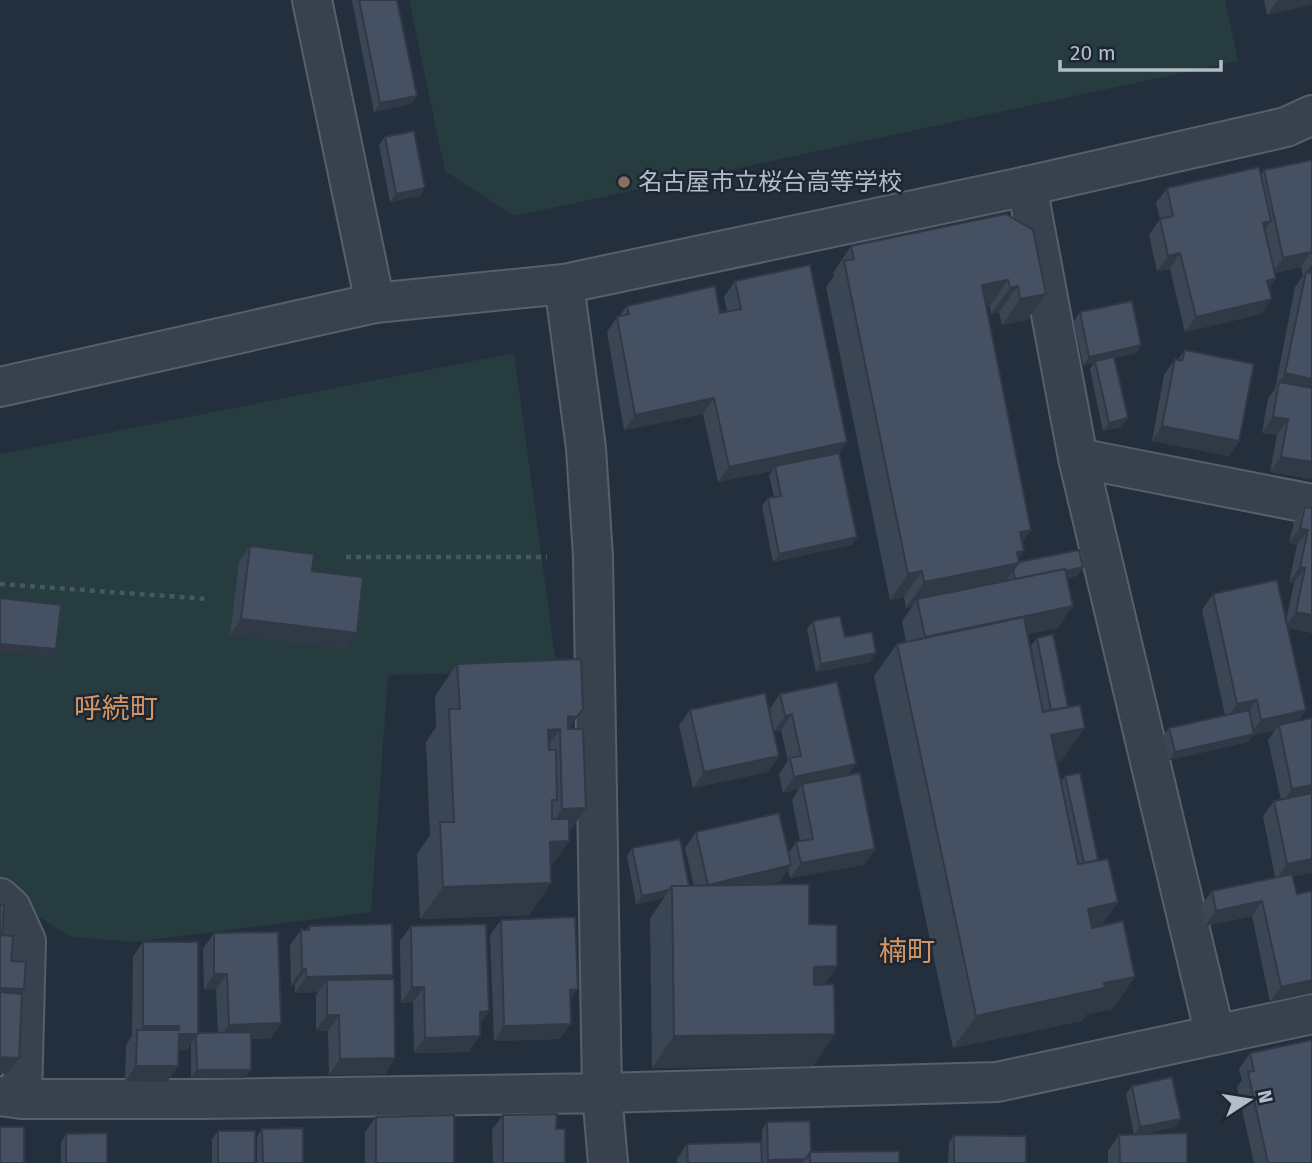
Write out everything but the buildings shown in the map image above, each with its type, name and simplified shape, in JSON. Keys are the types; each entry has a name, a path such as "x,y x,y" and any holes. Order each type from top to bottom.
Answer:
{"street":[{"path":"312,0 375,303"},
{"path":"0,387 375,303 564,284 1027,186 1286,127 1312,116"},
{"path":"1027,186 1078,458 1215,1035"},
{"path":"564,284 586,448 593,557 602,1093 608,1163"},
{"path":"1078,458 1312,504"},
{"path":"0,898 11,908 26,941 11,1097 203,1099 602,1093 997,1082 1312,1014"}],"path":[{"path":"346,557 593,557"},
{"path":"0,584 208,599"}],"green space":[{"name":"名古屋市立桜台高等学校","path":"409,0 1225,0 1238,61 514,216 445,171"},
{"path":"514,353 557,671 388,675 371,912 134,942 71,937 28,910 0,883 0,454"}],"place":[{"name":"名古屋市立桜台高等学校","path":"624,182"}],"district":[{"name":"呼続町","path":"116,708"},
{"name":"楠町","path":"907,951"}]}
